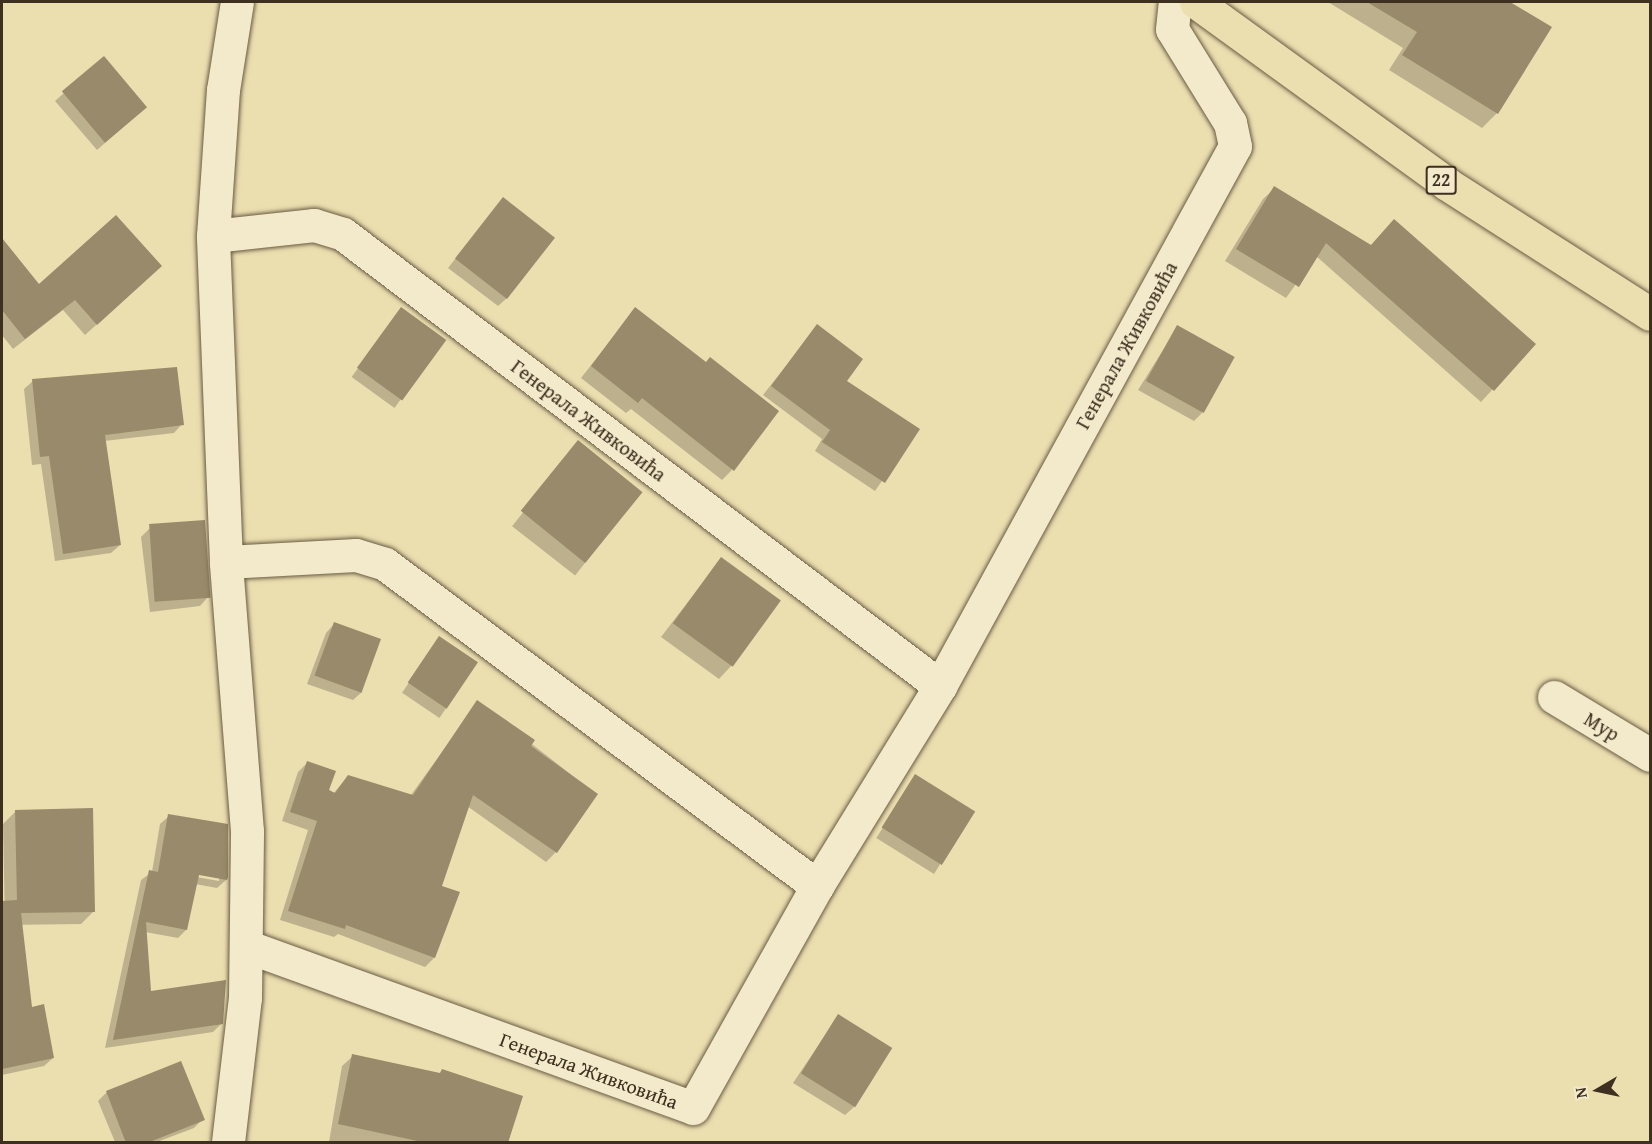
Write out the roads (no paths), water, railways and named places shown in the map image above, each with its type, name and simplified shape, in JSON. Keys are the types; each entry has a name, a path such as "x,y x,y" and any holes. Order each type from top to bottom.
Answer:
{"main road":[{"name":"22","path":"1196,2 1447,184 1650,314"}],"street":[{"path":"228,1143 238,1078 246,946 242,742 226,562 213,236 223,90 237,2"},
{"name":"Генерала Живковића","path":"246,946 693,1108 817,886 940,686 1235,146 1230,123 1172,29 1175,2"},
{"name":"Генерала Живковића","path":"213,236 314,225 343,234 940,686"},
{"path":"226,562 356,555 386,564 817,886"},
{"name":"Мур","path":"1554,697 1650,755"}]}
